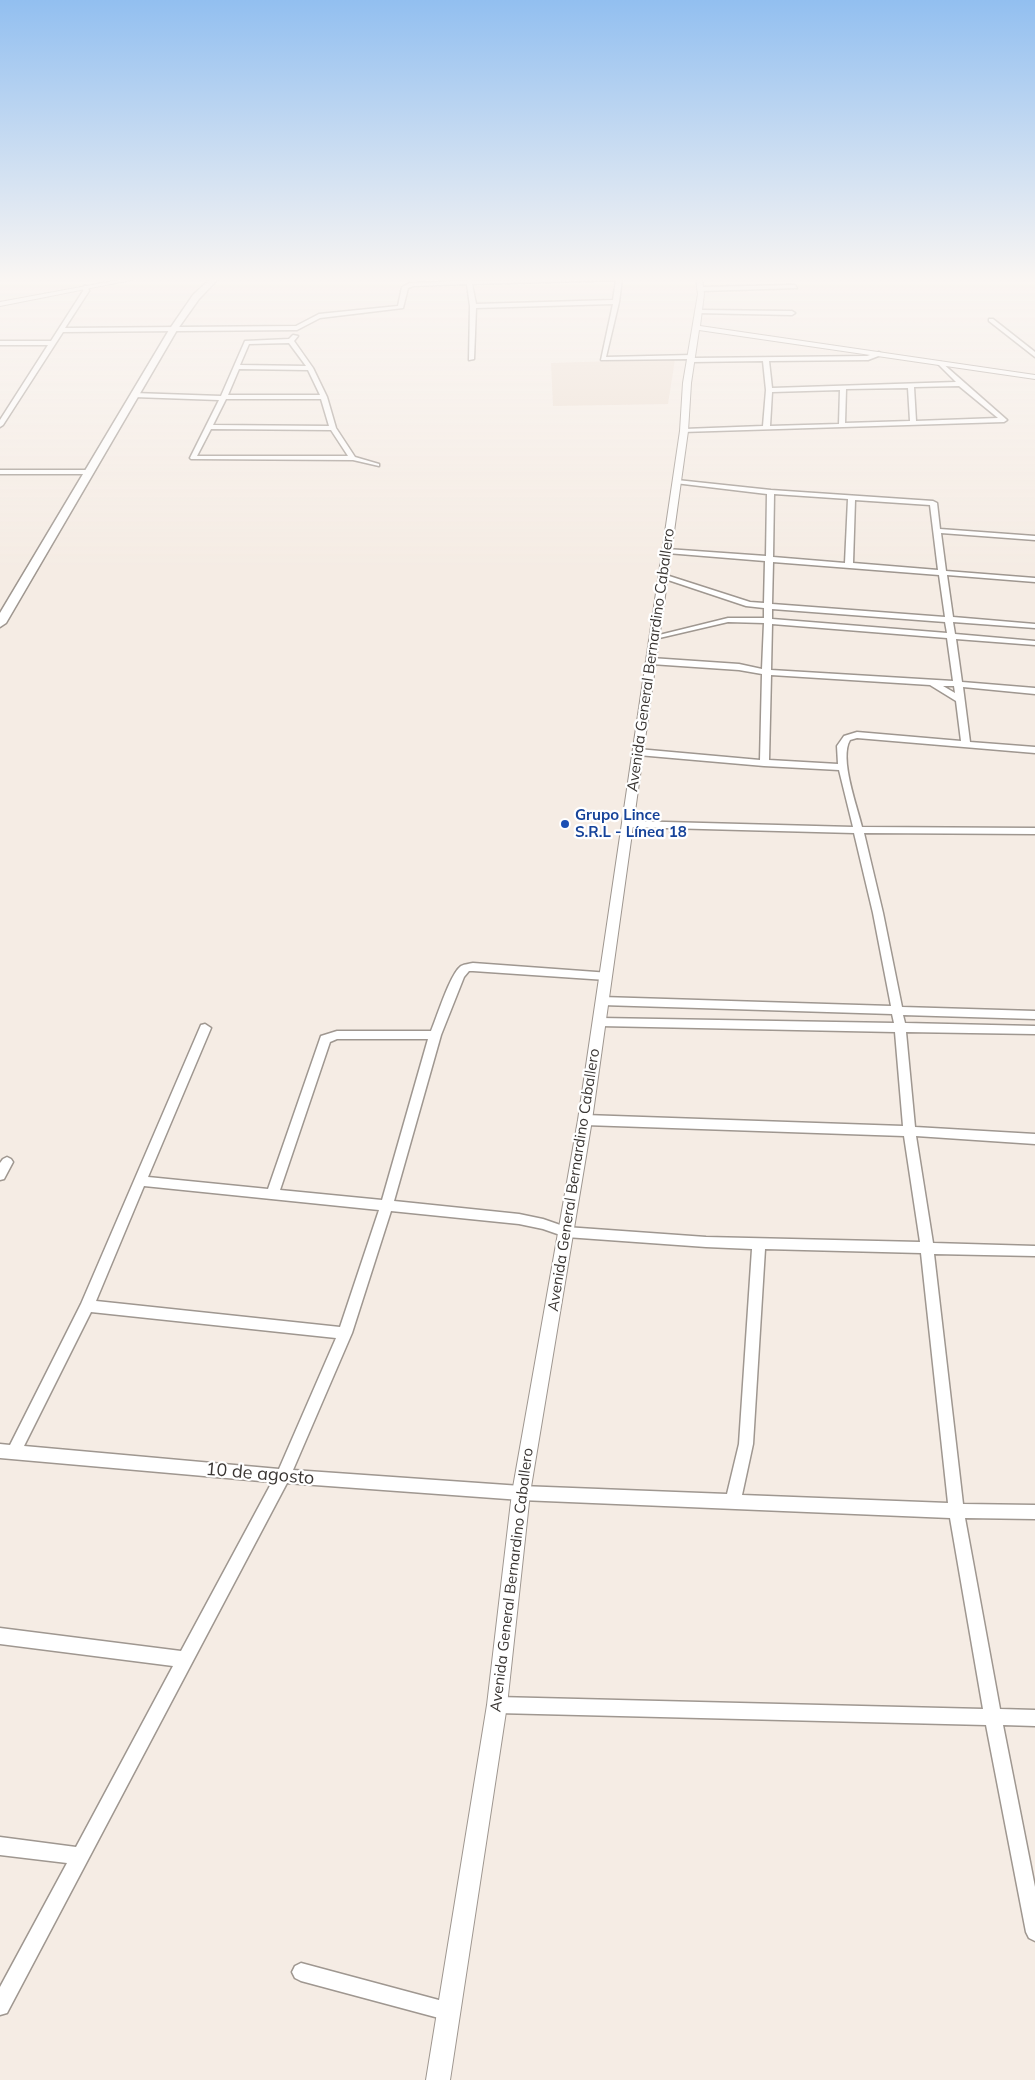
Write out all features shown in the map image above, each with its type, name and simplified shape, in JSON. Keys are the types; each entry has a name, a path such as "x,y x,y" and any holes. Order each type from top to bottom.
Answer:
{"highway":[{"path":"0,623 146,376"}],"main road":[{"name":"Avenida General Bernardino Caballero","path":"438,2080 496,1706 521,1493 600,1022 677,482 689,376"}],"street":[{"path":"0,425 31,376"},
{"path":"233,376 193,456 195,459 354,458 377,465"},
{"path":"314,376 324,397 333,428 354,458"},
{"path":"766,429 769,390 768,376"},
{"path":"684,431 1004,420 953,376"},
{"path":"769,390 961,384"},
{"path":"912,386 913,423"},
{"path":"842,426 843,388"},
{"path":"136,393 324,397"},
{"path":"209,427 333,428"},
{"path":"0,472 89,472"},
{"path":"677,482 771,492 933,502 966,743"},
{"path":"764,763 771,492"},
{"path":"849,566 852,498"},
{"path":"937,531 1035,538"},
{"path":"667,551 1035,580"},
{"path":"663,577 749,604 1035,626"},
{"path":"655,637 728,620 768,620 1035,643"},
{"path":"651,661 739,667 765,672 932,682 1035,691"},
{"path":"932,682 961,700"},
{"path":"1035,750 966,743 852,736 847,738 842,746 843,767 878,913 900,1026 909,1131 927,1247 956,1511 992,1717 1035,1932"},
{"path":"638,752 764,763 843,767"},
{"path":"628,824 859,830 1035,831"},
{"path":"0,2006 283,1476 345,1333 387,1205 435,1036 459,975 466,968 483,967 606,976"},
{"path":"602,1001 1035,1015"},
{"path":"643,1002 643,1023"},
{"path":"600,1022 900,1026 1035,1030"},
{"path":"7,1452 87,1306 205,1028"},
{"path":"273,1193 325,1039 337,1035 435,1036"},
{"path":"585,1120 909,1131 1035,1139"},
{"path":"0,1175 7,1162"},
{"path":"140,1180 519,1219 566,1232 706,1242 1035,1251"},
{"path":"733,1501 746,1444 759,1243"},
{"path":"87,1306 345,1333"},
{"name":"10 de agosto","path":"7,1452 283,1476 521,1493 956,1511 1035,1512"},
{"path":"0,1636 185,1660"},
{"path":"496,1706 1035,1718"},
{"path":"0,1846 81,1856"},
{"path":"301,1972 450,2012"}],"shaded area":[{"path":"552,376 672,376 668,404 553,406"}],"place":[{"name":"Grupo Lince S.R.L - Línea 18","path":"565,824"}]}
